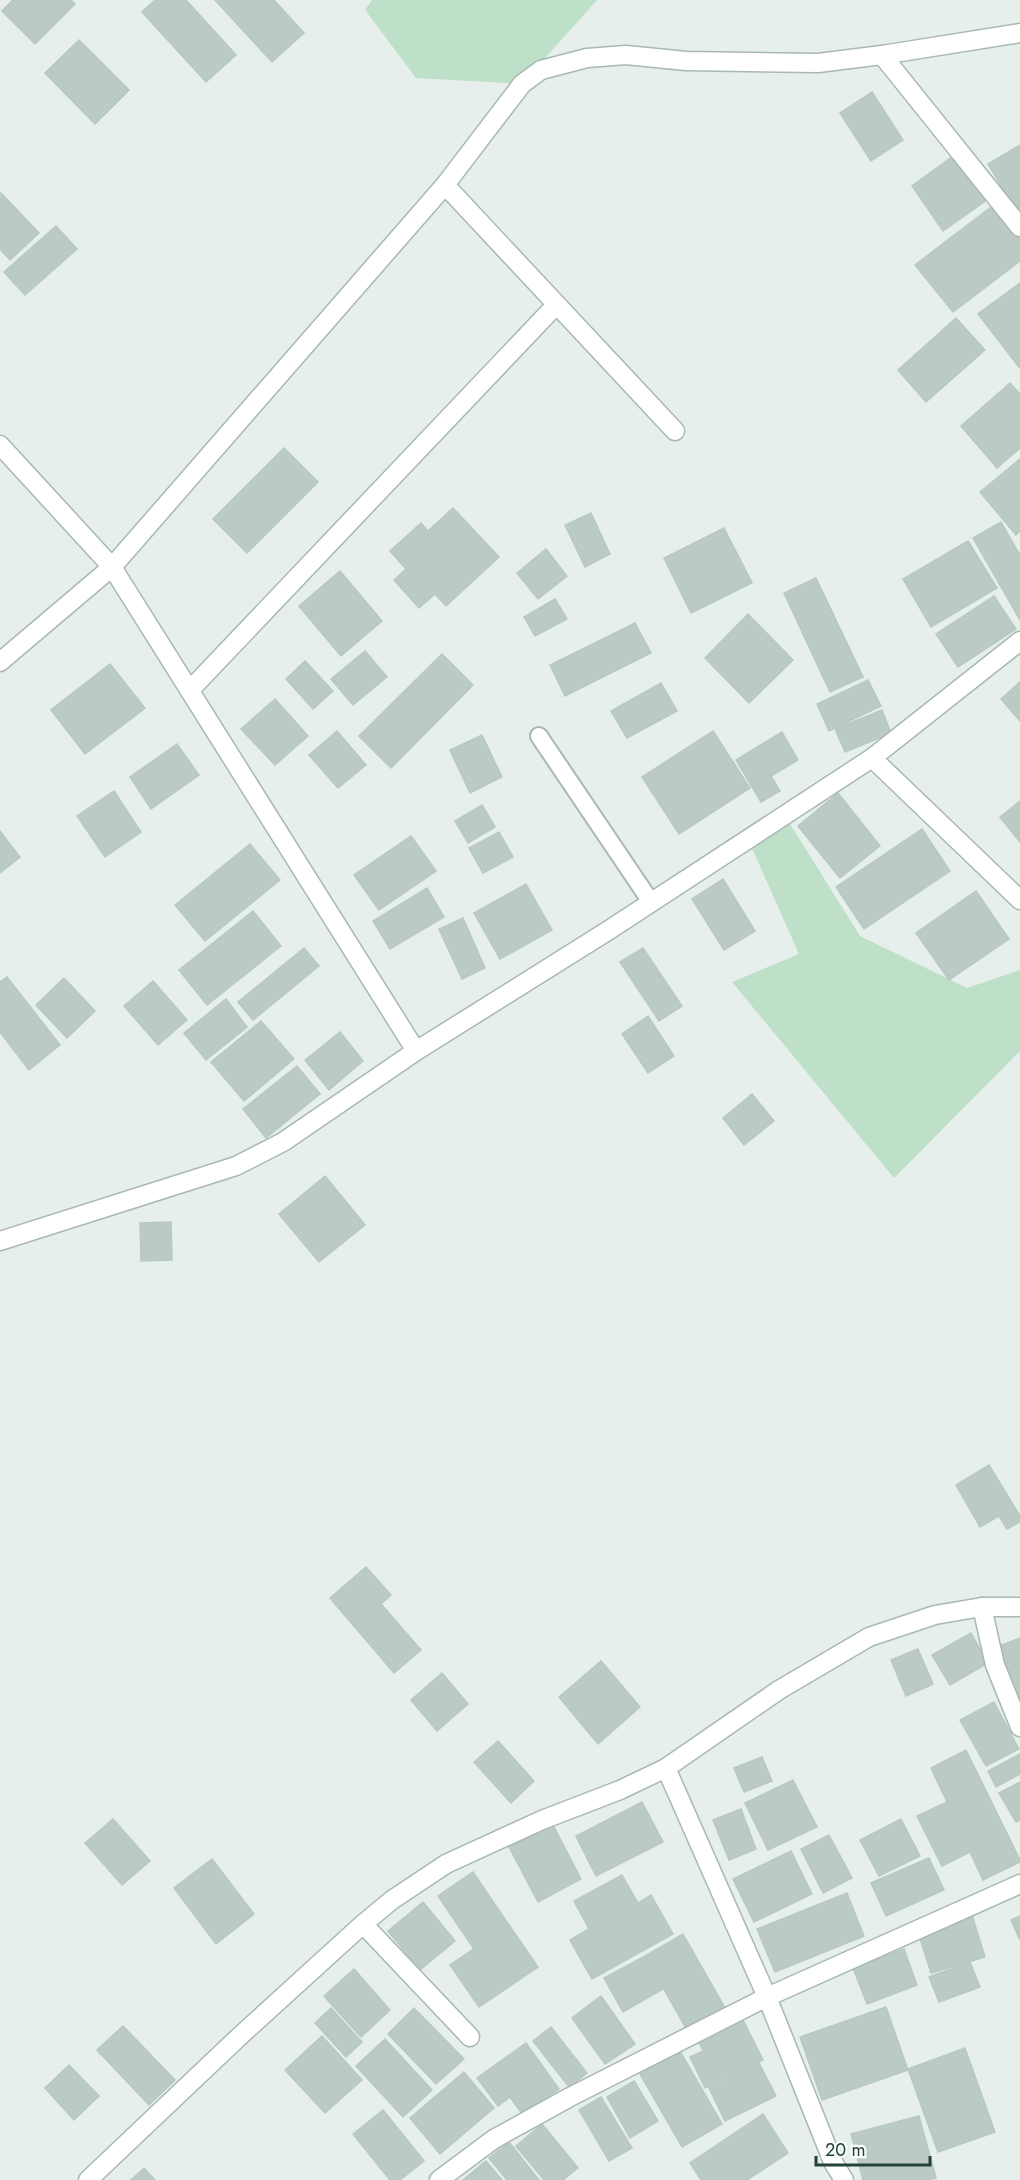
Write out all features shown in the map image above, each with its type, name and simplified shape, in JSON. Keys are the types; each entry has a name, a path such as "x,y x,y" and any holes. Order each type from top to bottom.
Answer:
{"street":[{"path":"0,662 112,567 445,185 522,84 541,70 587,58 626,55 686,61 818,63 1020,33"},
{"path":"882,55 1020,226"},
{"path":"445,185 675,431"},
{"path":"190,690 556,305"},
{"path":"0,445 112,567 416,1051"},
{"path":"0,1241 236,1166 283,1142 416,1051 872,758 1020,641"},
{"path":"872,758 1020,900"},
{"path":"88,2180 241,2035 363,1924 392,1900 446,1864 542,1820 620,1790 666,1768 779,1690 870,1637 935,1615 982,1607 1020,1607"},
{"path":"982,1607 995,1665 1020,1727"},
{"path":"666,1768 766,1997 833,2162 844,2180"},
{"path":"439,2180 494,2139 560,2102 766,1997 1020,1884"},
{"path":"363,1924 470,2037"}],"lane":[{"path":"539,736 651,902"}],"green space":[{"path":"372,0 597,0 522,84 416,78 365,10"},
{"path":"787,819 860,936 967,988 1020,970 1020,1051 894,1178 732,982 799,954 751,846"}],"building":[{"path":"13,0 71,0 75,4 35,44 2,11"},
{"path":"155,0 186,0 236,55 206,82 142,12"},
{"path":"215,0 274,0 304,33 272,62"},
{"path":"79,40 129,90 95,124 45,73"},
{"path":"872,92 903,140 871,161 840,113"},
{"path":"1020,145 1020,213 1018,214 988,164"},
{"path":"956,154 988,199 943,231 912,186"},
{"path":"1,193 39,233 10,260 0,249"},
{"path":"995,204 1020,236 1020,261 953,312 915,265"},
{"path":"56,226 77,249 25,295 4,272"},
{"path":"1020,283 1020,366 1019,367 978,314"},
{"path":"956,318 985,350 926,402 898,370"},
{"path":"1010,383 1020,394 1020,448 997,468 961,426"},
{"path":"284,448 318,482 247,553 213,519"},
{"path":"1020,459 1020,531 1016,535 980,492"},
{"path":"453,508 499,557 446,606 435,594 419,608 394,580 406,569 390,551 421,523 428,531"},
{"path":"591,513 610,554 585,567 565,525"},
{"path":"1001,522 1020,555 1020,620 973,538"},
{"path":"724,528 752,583 691,613 664,558"},
{"path":"968,541 997,588 931,627 903,579"},
{"path":"546,549 567,576 538,599 517,573"},
{"path":"340,571 382,621 341,656 299,606"},
{"path":"816,578 863,677 830,692 784,593"},
{"path":"994,596 1016,629 958,667 936,634"},
{"path":"555,599 567,619 535,636 524,617"},
{"path":"748,614 793,660 749,703 705,658"},
{"path":"635,623 651,653 565,696 550,665"},
{"path":"365,651 387,677 353,705 331,679"},
{"path":"442,654 473,685 391,768 359,736"},
{"path":"305,661 333,691 313,709 286,679"},
{"path":"110,664 145,708 85,754 51,710"},
{"path":"868,680 881,706 829,731 817,704"},
{"path":"1020,682 1020,721 1001,699"},
{"path":"661,683 677,711 627,738 611,711"},
{"path":"275,699 308,736 275,765 241,729"},
{"path":"882,710 891,733 845,752 835,729"},
{"path":"337,731 366,765 338,788 309,755"},
{"path":"713,731 750,788 679,834 642,777"},
{"path":"782,732 798,760 771,776 780,791 761,802 736,760"},
{"path":"482,735 502,777 470,793 450,750"},
{"path":"177,744 199,775 151,809 130,777"},
{"path":"114,791 141,832 105,857 77,816"},
{"path":"838,793 880,846 840,878 798,826"},
{"path":"1020,801 1020,842 1000,817"},
{"path":"482,805 495,827 468,843 455,821"},
{"path":"922,829 950,871 864,929 836,887"},
{"path":"0,831 20,857 0,873"},
{"path":"499,832 513,857 483,873 469,848"},
{"path":"411,836 436,871 379,910 354,875"},
{"path":"250,844 280,880 205,941 175,905"},
{"path":"723,879 755,931 724,950 692,899"},
{"path":"526,884 552,930 500,959 474,913"},
{"path":"427,888 444,917 390,949 373,921"},
{"path":"976,891 1009,939 949,980 916,933"},
{"path":"253,911 281,946 207,1005 179,970"},
{"path":"463,918 485,968 462,979 439,929"},
{"path":"304,948 319,966 253,1020 238,1002"},
{"path":"643,948 682,1006 659,1021 620,962"},
{"path":"7,977 60,1045 29,1070 0,1032 0,982"},
{"path":"64,978 95,1011 67,1038 36,1005"},
{"path":"153,981 187,1020 158,1045 124,1006"},
{"path":"226,999 247,1027 206,1060 184,1033"},
{"path":"648,1016 674,1056 648,1073 622,1034"},
{"path":"261,1021 294,1059 244,1101 211,1062"},
{"path":"340,1032 363,1061 329,1090 305,1060"},
{"path":"297,1066 320,1094 266,1138 243,1109"},
{"path":"752,1094 774,1121 744,1145 723,1118"},
{"path":"325,1176 365,1225 319,1262 279,1214"},
{"path":"171,1222 172,1260 141,1261 140,1223"},
{"path":"989,1465 1020,1516 1020,1522 1007,1529 999,1516 980,1527 956,1485"},
{"path":"366,1567 391,1595 381,1604 421,1650 394,1673 330,1598"},
{"path":"971,1633 988,1663 950,1685 932,1655"},
{"path":"1020,1638 1020,1710 994,1648"},
{"path":"918,1649 933,1684 906,1696 891,1660"},
{"path":"601,1661 640,1707 598,1744 559,1697"},
{"path":"442,1673 468,1704 437,1731 411,1700"},
{"path":"994,1702 1019,1749 986,1766 960,1720"},
{"path":"498,1741 534,1781 511,1803 474,1762"},
{"path":"966,1750 1020,1860 983,1880 970,1852 942,1866 917,1816 947,1802 931,1768"},
{"path":"1020,1754 1020,1774 996,1787 988,1771"},
{"path":"762,1757 772,1781 744,1792 734,1768"},
{"path":"793,1780 817,1827 768,1850 745,1803"},
{"path":"1020,1782 1020,1820 1016,1822 999,1793"},
{"path":"642,1802 663,1842 596,1876 576,1836"},
{"path":"741,1809 756,1849 729,1860 713,1820"},
{"path":"113,1819 150,1861 122,1885 85,1843"},
{"path":"901,1819 920,1856 879,1876 860,1840"},
{"path":"552,1823 581,1879 538,1902 508,1845"},
{"path":"829,1835 852,1878 823,1893 801,1849"},
{"path":"791,1851 812,1894 754,1922 733,1879"},
{"path":"929,1858 944,1890 886,1916 871,1883"},
{"path":"212,1859 254,1914 216,1944 174,1888"},
{"path":"473,1872 509,1925 474,1949 438,1896"},
{"path":"622,1875 638,1903 651,1895 673,1934 592,1979 570,1940 589,1929 574,1901"},
{"path":"847,1893 864,1936 775,1972 757,1929"},
{"path":"423,1902 455,1941 420,1970 388,1931"},
{"path":"972,1915 985,1957 931,1973 918,1932"},
{"path":"1020,1916 1020,1940 1011,1920"},
{"path":"509,1925 538,1967 479,2007 450,1965"},
{"path":"683,1934 725,2008 687,2030 645,1956"},
{"path":"904,1949 917,1985 867,2004 853,1968"},
{"path":"645,1956 663,1989 623,2012 604,1978"},
{"path":"970,1962 980,1987 939,2002 929,1977"},
{"path":"354,1969 390,2010 361,2037 324,1996"},
{"path":"601,1996 635,2044 605,2064 572,2018"},
{"path":"886,2007 908,2070 822,2100 800,2037"},
{"path":"331,2008 362,2042 346,2057 315,2023"},
{"path":"414,2008 464,2059 436,2084 388,2034"},
{"path":"740,2014 763,2060 705,2088 690,2057 703,2051 696,2036"},
{"path":"123,2026 175,2080 149,2105 97,2050"},
{"path":"551,2027 587,2073 569,2087 533,2041"},
{"path":"322,2036 362,2080 325,2113 285,2070"},
{"path":"385,2039 432,2090 403,2117 356,2066"},
{"path":"526,2043 559,2089 523,2115 510,2097 498,2106 477,2078"},
{"path":"965,2048 995,2132 938,2152 908,2069"},
{"path":"680,2051 722,2124 682,2147 640,2074"},
{"path":"759,2063 776,2096 725,2121 709,2088"},
{"path":"69,2065 99,2096 74,2120 45,2088"},
{"path":"464,2072 494,2108 440,2154 410,2118"},
{"path":"634,2081 658,2121 630,2138 607,2097"},
{"path":"601,2097 632,2148 609,2161 579,2110"},
{"path":"383,2110 424,2161 400,2180 390,2180 353,2134"},
{"path":"763,2114 788,2153 747,2180 701,2180 690,2163"},
{"path":"919,2116 936,2178 863,2180 851,2134"},
{"path":"542,2124 578,2168 563,2180 544,2180 516,2146"},
{"path":"509,2142 539,2180 507,2180 489,2158"},
{"path":"486,2161 502,2180 463,2180"},
{"path":"144,2168 155,2180 131,2180"}]}
